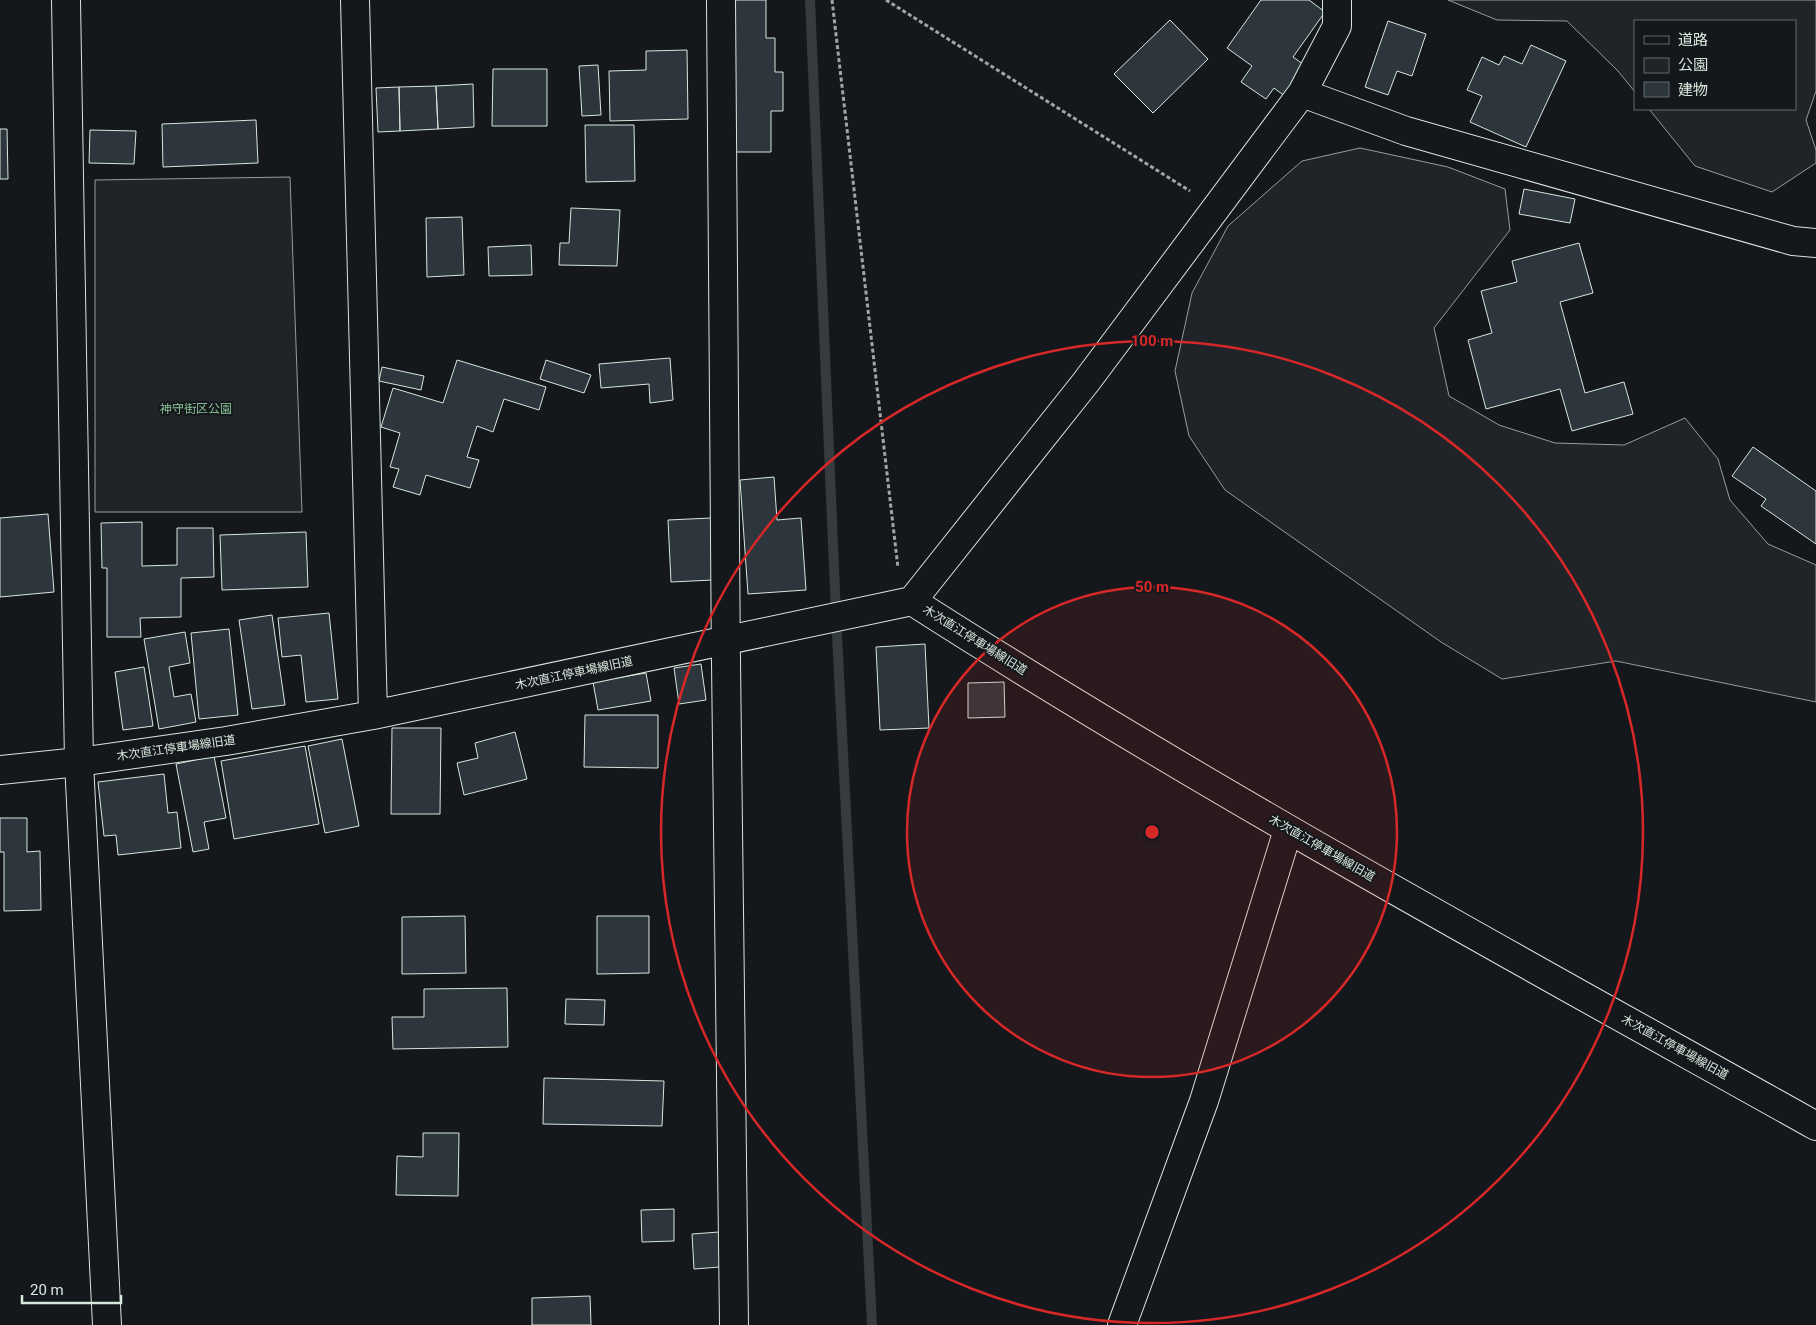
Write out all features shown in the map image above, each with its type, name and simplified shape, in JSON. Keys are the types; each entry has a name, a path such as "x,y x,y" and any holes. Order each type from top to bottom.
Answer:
{"street":[{"path":"66,0 79,762 107,1325"},
{"path":"355,0 373,715"},
{"path":"720,0 722,427 727,640 734,1325"},
{"path":"907,602 1086,382 1302,93 1337,26 1337,0"},
{"path":"1302,93 1406,131 1793,241 1816,243"},
{"name":"木次直江停車場線旧道","path":"0,770 79,762 226,741 373,715 907,602 1288,830 1816,1126"},
{"path":"1122,1325 1204,1101 1288,830"}],"path":[{"path":"832,0 907,602"},
{"path":"886,0 1216,208"}],"green space":[{"path":"1448,0 1816,0 1816,91 1806,120 1816,150 1816,163 1772,192 1695,166 1650,110 1796,110 1796,20 1634,20 1634,91 1618,71 1567,21 1497,20"},
{"path":"1360,148 1448,167 1505,189 1510,230 1434,328 1449,396 1499,425 1555,443 1624,445 1685,418 1718,459 1730,500 1768,544 1816,565 1816,702 1616,661 1502,679 1441,642 1225,490 1189,436 1175,371 1192,293 1228,226 1302,161"},
{"name":"神守街区公園","path":"290,177 302,512 95,512 95,180"}],"building":[{"path":"734,0 766,0 766,38 775,38 775,72 783,72 783,111 771,111 771,152 734,152"},
{"path":"1261,0 1309,0 1325,12 1293,57 1307,67 1286,97 1274,88 1266,99 1241,82 1252,66 1227,48"},
{"path":"1170,20 1208,59 1153,113 1114,74"},
{"path":"1388,21 1426,34 1412,76 1397,71 1388,95 1365,87"},
{"path":"1531,45 1566,61 1526,147 1470,122 1482,96 1467,90 1482,57 1499,65 1504,56 1522,64"},
{"path":"687,50 688,119 610,121 609,71 646,70 646,51"},
{"path":"598,65 601,115 582,116 579,66"},
{"path":"493,69 547,69 547,126 492,126"},
{"path":"473,84 474,127 438,129 436,86"},
{"path":"436,86 438,129 400,131 399,87"},
{"path":"399,87 400,131 378,132 376,88"},
{"path":"256,120 258,163 163,167 162,124"},
{"path":"585,125 634,125 635,181 586,182"},
{"path":"0,129 7,129 8,179 0,179"},
{"path":"90,130 136,131 134,164 89,163"},
{"path":"1524,189 1575,199 1570,223 1519,214"},
{"path":"571,208 620,210 617,266 559,265 560,243 569,243"},
{"path":"462,217 464,275 427,277 426,218"},
{"path":"1579,243 1593,293 1560,302 1585,393 1624,382 1633,414 1572,431 1560,389 1486,409 1468,340 1492,333 1481,291 1517,282 1512,261"},
{"path":"531,245 532,275 489,276 488,247"},
{"path":"670,358 673,400 650,403 649,384 601,388 599,364"},
{"path":"457,360 546,387 539,410 504,399 493,432 477,426 467,457 479,460 470,488 426,475 420,495 393,487 399,469 390,467 400,433 381,427 393,388 443,403"},
{"path":"546,360 591,375 584,393 540,379"},
{"path":"382,367 424,376 421,390 379,381"},
{"path":"1753,447 1816,491 1816,544 1761,506 1766,499 1732,476"},
{"path":"774,477 777,520 801,518 806,590 748,594 740,480"},
{"path":"48,514 54,592 0,597 0,518"},
{"path":"711,518 713,580 671,582 668,520"},
{"path":"142,522 142,566 177,565 177,528 213,528 214,577 181,578 181,617 140,618 141,637 107,637 107,568 102,568 101,523"},
{"path":"306,532 308,587 222,590 220,535"},
{"path":"329,613 338,699 306,702 301,655 282,657 278,618"},
{"path":"272,615 285,705 252,709 239,620"},
{"path":"229,629 238,715 199,719 191,633"},
{"path":"185,632 190,663 169,667 174,697 191,694 196,722 159,729 144,639"},
{"path":"925,644 929,728 880,730 876,647"},
{"path":"701,664 706,700 679,704 674,668"},
{"path":"144,667 153,726 123,730 115,672"},
{"path":"646,673 651,701 598,710 593,682"},
{"path":"1004,682 1005,717 968,718 968,683"},
{"path":"585,715 658,715 658,768 584,767"},
{"path":"392,728 441,728 440,814 391,814"},
{"path":"515,732 527,779 464,795 457,763 478,758 475,743"},
{"path":"342,739 359,826 325,833 308,746"},
{"path":"305,746 319,824 234,839 221,761"},
{"path":"214,756 226,818 204,822 209,849 193,852 176,764"},
{"path":"164,774 168,813 177,812 181,848 118,855 116,835 104,836 98,782"},
{"path":"0,818 27,818 27,852 40,851 41,910 4,911 4,852 0,852"},
{"path":"465,916 466,973 402,974 402,917"},
{"path":"597,916 649,916 649,973 597,974"},
{"path":"507,988 508,1047 393,1049 392,1017 424,1017 424,989"},
{"path":"566,999 605,1000 604,1025 565,1024"},
{"path":"544,1078 664,1081 662,1126 543,1124"},
{"path":"423,1133 459,1133 458,1196 396,1195 397,1156 423,1157"},
{"path":"674,1209 674,1241 642,1242 641,1210"},
{"path":"719,1232 720,1267 694,1269 692,1234"},
{"path":"590,1296 591,1325 532,1325 532,1298"}],"waterway":[{"path":"810,0 836,615 872,1325"}]}
